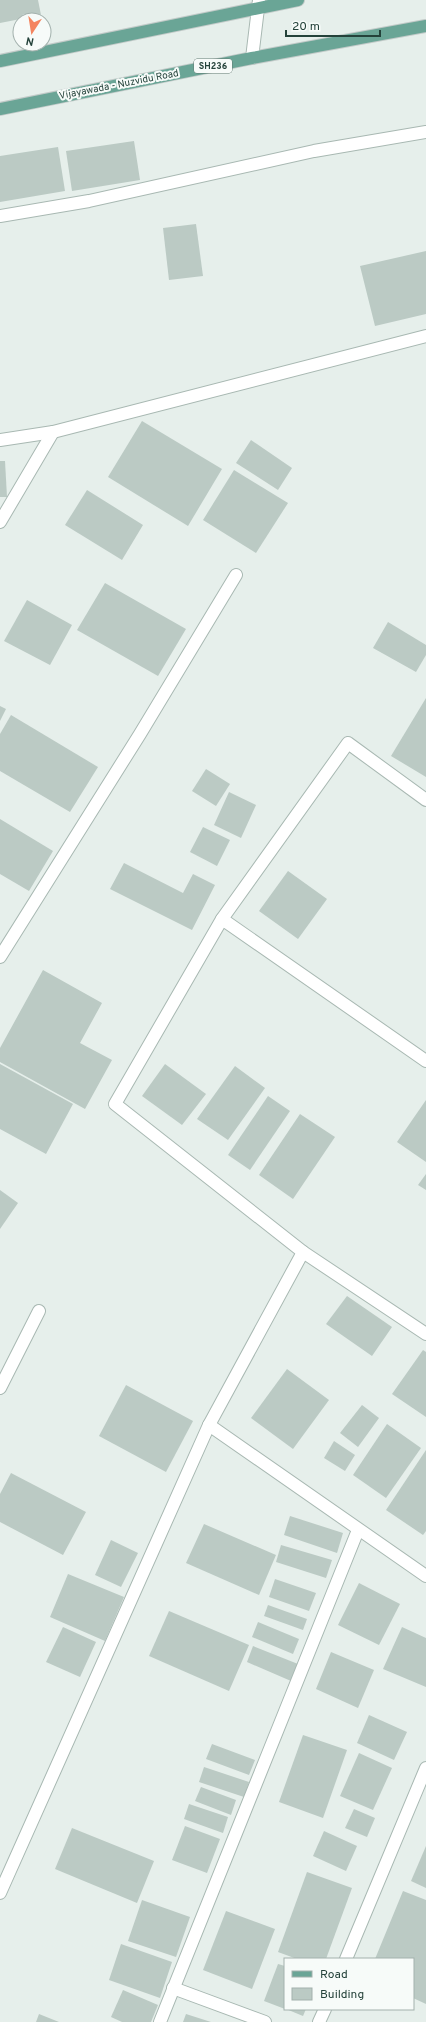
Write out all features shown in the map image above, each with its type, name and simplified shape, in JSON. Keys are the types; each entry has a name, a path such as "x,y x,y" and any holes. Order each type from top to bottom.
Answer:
{"main road":[{"path":"0,61 259,4 298,0"},
{"name":"Vijayawada - Nuzvidu Road","path":"0,109 252,58 426,26"}],"street":[{"path":"252,58 259,4"},
{"path":"0,216 89,201 314,151 426,132"},
{"path":"0,440 53,432 426,336"},
{"path":"0,522 53,432"},
{"path":"0,957 144,727 236,575"},
{"path":"426,800 348,743 222,919 115,1104 303,1252 426,1334"},
{"path":"222,919 426,1062"},
{"path":"0,1893 209,1425 303,1252"},
{"path":"0,1388 39,1311"},
{"path":"209,1425 426,1576"},
{"path":"160,2022 358,1530"},
{"path":"346,1958 426,1768"},
{"path":"174,1988 265,2022"},
{"path":"319,2022 325,2010"}],"building":[{"path":"0,0 38,0 40,12 12,12 12,21 0,23"},
{"path":"134,141 140,180 72,191 66,151"},
{"path":"58,147 65,191 0,202 0,156"},
{"path":"196,224 203,276 169,280 163,228"},
{"path":"426,251 426,314 375,326 360,266"},
{"path":"142,421 222,469 188,526 108,477"},
{"path":"251,440 292,468 278,490 236,463"},
{"path":"0,461 5,461 7,497 0,497"},
{"path":"234,470 288,503 256,553 203,520"},
{"path":"87,490 143,525 122,560 65,525"},
{"path":"105,583 186,629 158,676 77,630"},
{"path":"27,600 72,625 50,665 4,641"},
{"path":"388,622 426,645 426,655 416,672 373,648"},
{"path":"426,698 426,777 391,756"},
{"path":"0,706 6,709 0,721"},
{"path":"11,715 98,767 70,812 0,771 0,734"},
{"path":"206,769 230,784 216,806 192,791"},
{"path":"229,792 256,805 241,838 214,825"},
{"path":"0,819 53,851 29,891 0,874"},
{"path":"203,827 230,840 217,866 190,852"},
{"path":"124,863 183,893 193,874 215,885 192,930 110,889"},
{"path":"288,871 327,899 298,939 259,911"},
{"path":"43,970 102,1003 80,1043 112,1060 85,1109 0,1062 0,1048"},
{"path":"0,1064 73,1104 46,1154 0,1129"},
{"path":"165,1064 206,1094 182,1125 142,1096"},
{"path":"235,1066 265,1088 228,1140 197,1119"},
{"path":"268,1096 290,1111 250,1170 228,1155"},
{"path":"426,1100 426,1162 397,1142"},
{"path":"300,1114 335,1137 293,1199 259,1175"},
{"path":"426,1174 426,1190 418,1185"},
{"path":"0,1190 18,1203 0,1229"},
{"path":"347,1296 392,1327 372,1356 326,1324"},
{"path":"423,1350 426,1352 426,1417 392,1394"},
{"path":"287,1369 329,1400 293,1449 251,1418"},
{"path":"126,1385 193,1421 166,1472 99,1436"},
{"path":"362,1405 379,1418 358,1447 340,1433"},
{"path":"387,1424 421,1448 386,1498 353,1475"},
{"path":"334,1441 355,1455 345,1471 324,1458"},
{"path":"426,1450 426,1531 423,1535 386,1510"},
{"path":"11,1473 86,1512 63,1555 0,1522 0,1494"},
{"path":"290,1516 343,1533 337,1553 284,1535"},
{"path":"204,1524 276,1555 259,1595 186,1563"},
{"path":"111,1540 138,1553 121,1587 95,1575"},
{"path":"281,1545 332,1560 326,1578 276,1562"},
{"path":"68,1574 124,1597 105,1641 50,1617"},
{"path":"275,1579 316,1593 309,1611 269,1597"},
{"path":"359,1583 400,1604 379,1645 338,1625"},
{"path":"268,1605 307,1619 303,1630 264,1616"},
{"path":"169,1611 249,1645 229,1691 149,1656"},
{"path":"258,1622 299,1639 293,1654 252,1637"},
{"path":"63,1627 96,1642 80,1677 46,1662"},
{"path":"402,1627 426,1638 426,1687 383,1669"},
{"path":"253,1646 298,1664 291,1681 247,1662"},
{"path":"331,1652 374,1670 358,1708 316,1689"},
{"path":"369,1715 407,1732 394,1760 357,1743"},
{"path":"303,1735 347,1750 323,1818 279,1802"},
{"path":"212,1744 255,1760 249,1775 206,1759"},
{"path":"359,1753 392,1768 373,1810 340,1796"},
{"path":"204,1767 249,1782 244,1797 199,1782"},
{"path":"201,1787 236,1800 231,1815 195,1801"},
{"path":"189,1804 228,1817 223,1833 184,1819"},
{"path":"354,1809 375,1818 367,1837 345,1828"},
{"path":"185,1826 220,1839 207,1873 172,1860"},
{"path":"72,1828 154,1861 137,1903 55,1869"},
{"path":"324,1831 357,1846 346,1871 313,1856"},
{"path":"426,1846 426,1888 411,1881"},
{"path":"307,1872 352,1888 326,1958 294,1958 278,1952"},
{"path":"403,1891 426,1900 426,2004 414,1998 414,1958 375,1958"},
{"path":"142,1900 190,1917 176,1957 128,1941"},
{"path":"226,1911 275,1929 252,1989 203,1970"},
{"path":"121,1944 172,1962 160,1998 109,1980"},
{"path":"278,1964 284,1966 284,2009 264,2001"},
{"path":"123,1990 158,2005 151,2022 122,2022 111,2017"},
{"path":"288,2010 306,2010 303,2016"},
{"path":"39,2014 59,2022 36,2022"},
{"path":"186,2014 211,2022 183,2022"}]}
